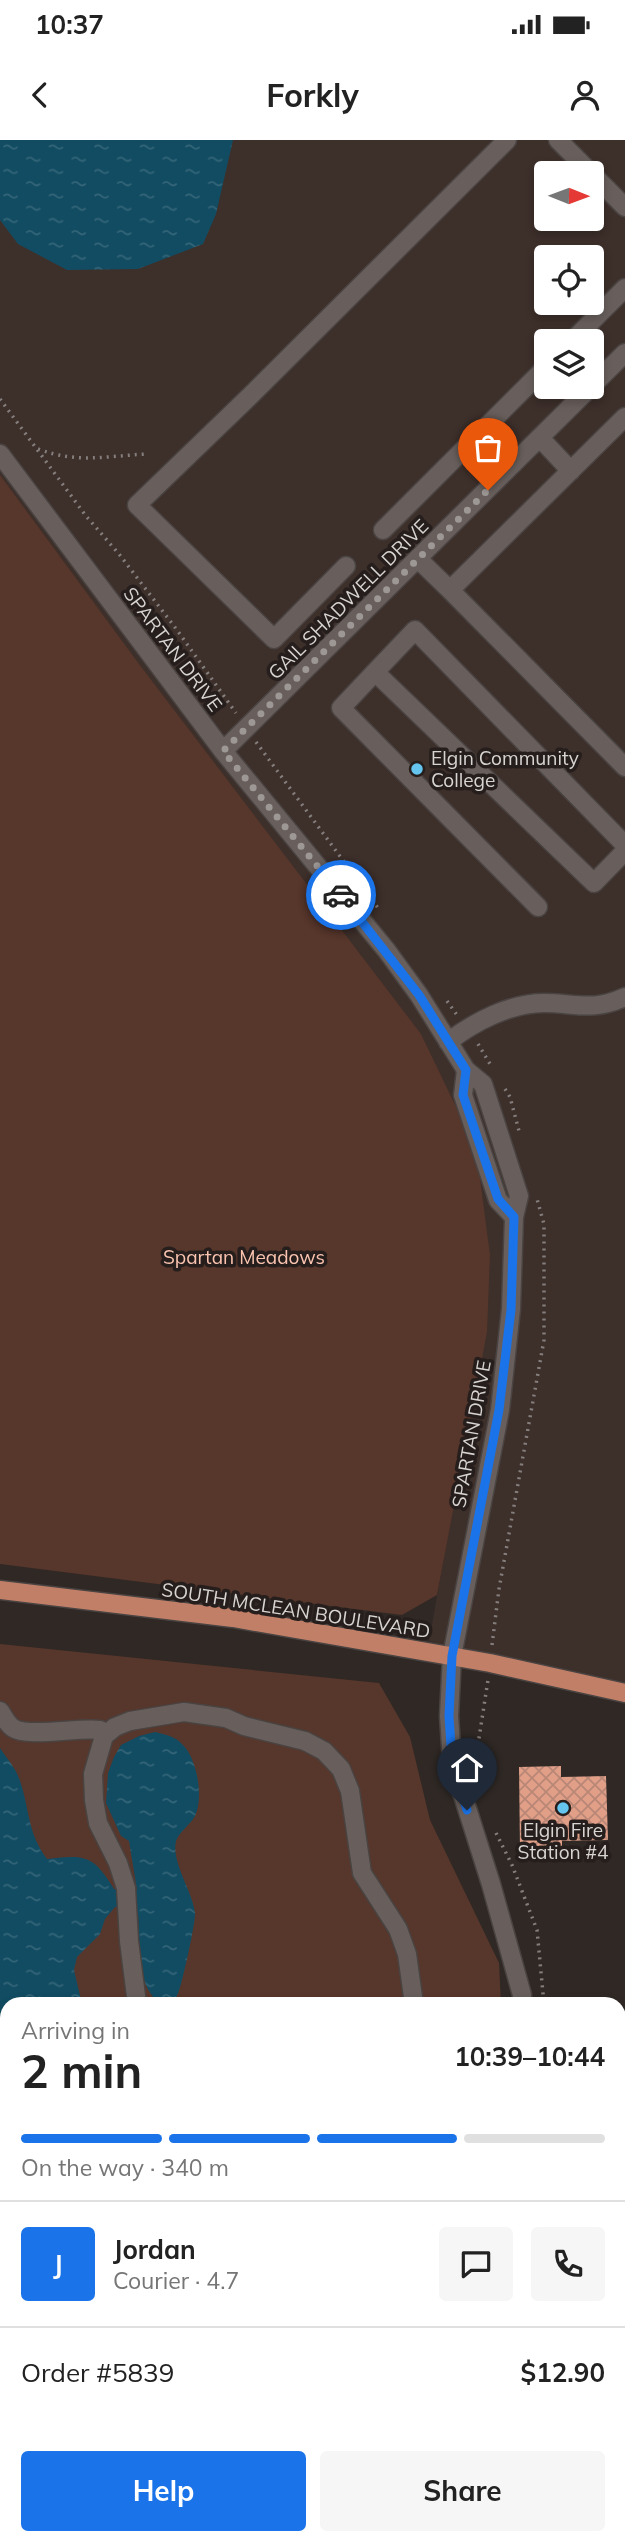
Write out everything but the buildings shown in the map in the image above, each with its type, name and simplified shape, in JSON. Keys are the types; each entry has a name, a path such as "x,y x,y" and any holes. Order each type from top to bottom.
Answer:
{"main road":[{"name":"SOUTH MCLEAN BOULEVARD","path":"0,1590 233,1618 452,1656 625,1693"}],"street":[{"path":"346,566 274,639 136,505 251,395 507,140"},
{"path":"558,140 625,206"},
{"path":"584,329 625,288"},
{"name":"GAIL SHADWELL DRIVE","path":"223,751 625,353"},
{"path":"383,530 534,379"},
{"path":"450,590 625,417"},
{"path":"540,438 571,471"},
{"name":"SPARTAN DRIVE","path":"0,454 223,751 387,951 419,995 466,1070 483,1084 519,1196 514,1217 511,1310 499,1410 452,1656 449,1716 452,1761 491,1884 522,1997"},
{"path":"418,559 625,767"},
{"path":"374,672 594,883 625,848 415,629 374,672 341,708 538,907"},
{"path":"448,1042 466,1028 509,1009 543,1003 585,1007 625,997"},
{"path":"0,1711 15,1730 26,1732 89,1728 100,1730 104,1736"},
{"path":"136,1997 126,1888 118,1863 98,1822 93,1774 104,1736 115,1727 130,1721 184,1712 226,1718 244,1726 305,1741 324,1751 341,1769 351,1791 362,1873 398,1929 407,1955 413,1997"}],"path":[{"path":"0,400 86,516 177,630 384,916"},
{"path":"36,448 62,458 147,454"},
{"path":"442,994 496,1074"},
{"path":"503,1086 510,1097 522,1140"},
{"path":"494,1633 499,1589 544,1340 544,1224 534,1187"},
{"path":"477,1777 475,1764 483,1710"},
{"path":"491,1823 512,1865 537,1930 543,1997"}],"shaded area":[{"name":"Elgin Community College","path":"0,140 625,140 625,1690 429,1641 478,1364 0,494"}],"green space":[{"name":"Spartan Meadows","path":"0,475 139,664 421,1034 458,1111 479,1171 490,1255 487,1332 437,1595 402,1615 0,1564"},
{"path":"0,1644 379,1683 410,1737 430,1820 499,1963 501,1997 0,1997"}],"water":[{"path":"0,140 233,140 216,214 203,244 138,269 67,270 18,244 0,220"},
{"path":"155,1732 177,1740 188,1751 198,1779 198,1808 176,1841 175,1849 195,1913 177,1996 154,1997 145,1983 139,1948 138,1913 134,1906 115,1907 105,1919 100,1934 77,1957 74,1970 80,1997 0,1997 0,1748 18,1776 32,1830 47,1859 86,1859 100,1869 114,1889 137,1890 129,1841 121,1836 106,1803 108,1773 114,1757 121,1745"}],"way so far":[{"path":"341,895 223,751 488,490"}],"place":[{"name":"Elgin Community College","path":"417,769"},
{"name":"Elgin Fire Station #4","path":"563,1808"}],"route":[{"path":"341,895 419,995 466,1070 463,1095 498,1199 514,1217 511,1310 499,1410 452,1656 449,1716 452,1761 467,1810"}]}
